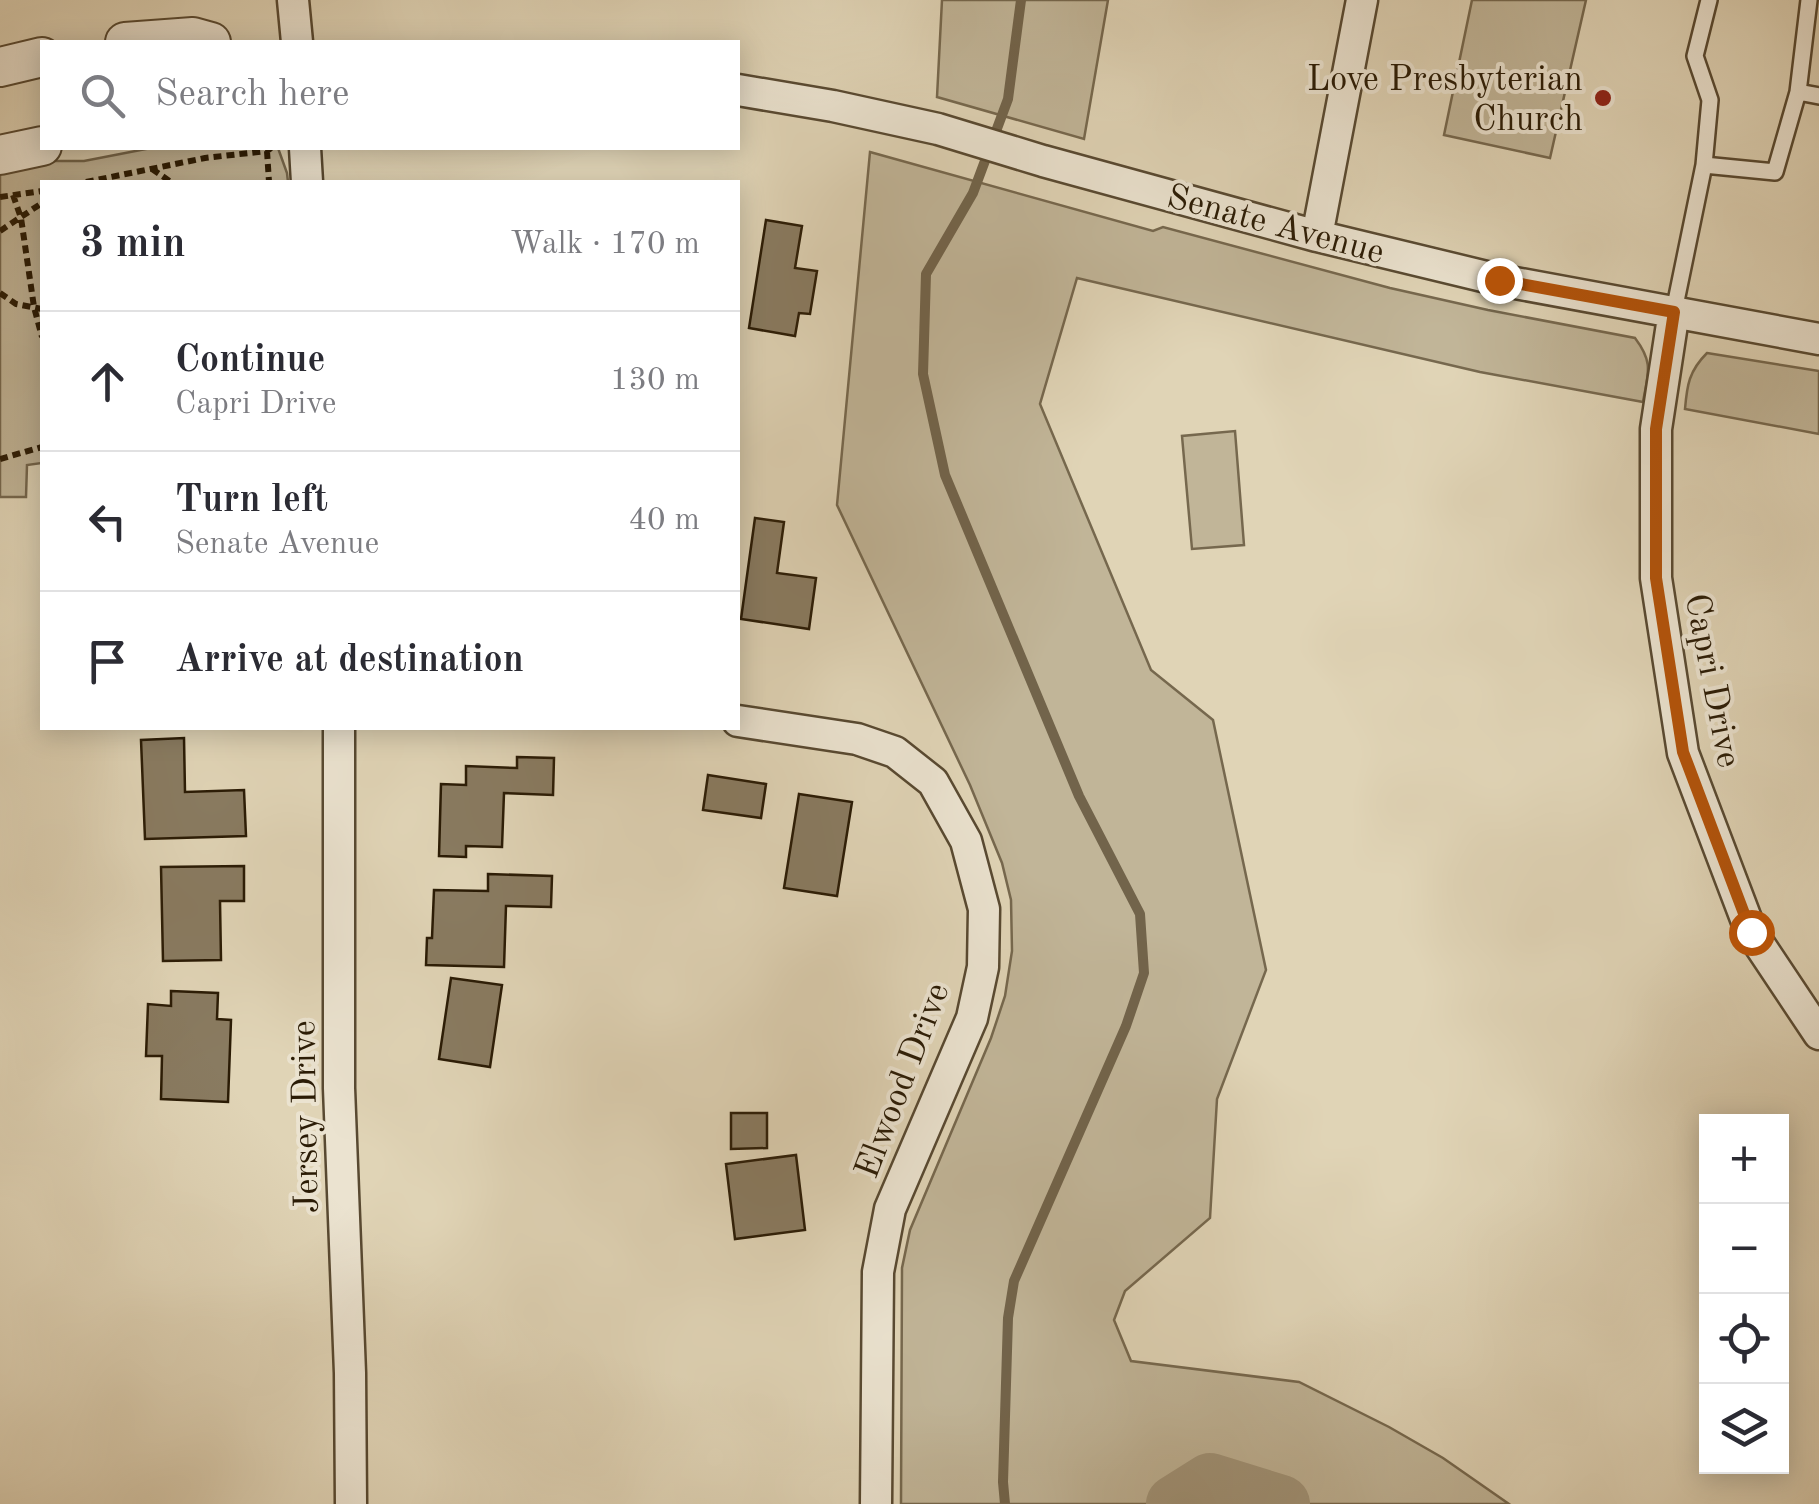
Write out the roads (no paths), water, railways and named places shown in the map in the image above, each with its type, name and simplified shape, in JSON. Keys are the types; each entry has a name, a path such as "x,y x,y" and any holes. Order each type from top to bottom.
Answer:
{"street":[{"path":"293,0 296,40"},
{"path":"1317,236 1362,0"},
{"path":"153,40 204,40"},
{"path":"0,67 40,57"},
{"name":"Senate Avenue","path":"740,90 938,129 1317,236 1499,280 1819,340"},
{"path":"0,156 40,146"},
{"path":"305,150 307,180"},
{"name":"Capri Drive","path":"1674,312 1656,429 1656,578 1683,752 1751,932 1819,1034"},
{"name":"Elwood Drive","path":"740,720 857,739 894,752 933,782 966,841 984,909 983,967 972,1018 890,1209 878,1272 876,1504"},
{"name":"Jersey Drive","path":"339,730 339,1088 351,1504"}],"lane":[{"path":"1674,312 1704,165 1710,100 1695,56 1709,0"},
{"path":"1704,165 1775,172 1798,92 1809,0"},
{"path":"1798,92 1819,96"}],"waterway":[{"path":"1005,1504 1008,1318 1014,1281 1126,1026 1144,973 1140,914 1079,796 945,475 923,374 926,274 973,193 1008,99 1021,0"},
{"path":"1175,1504 1210,1482 1281,1504"}],"place":[{"name":"Love Presbyterian Church","path":"1603,98"}]}
